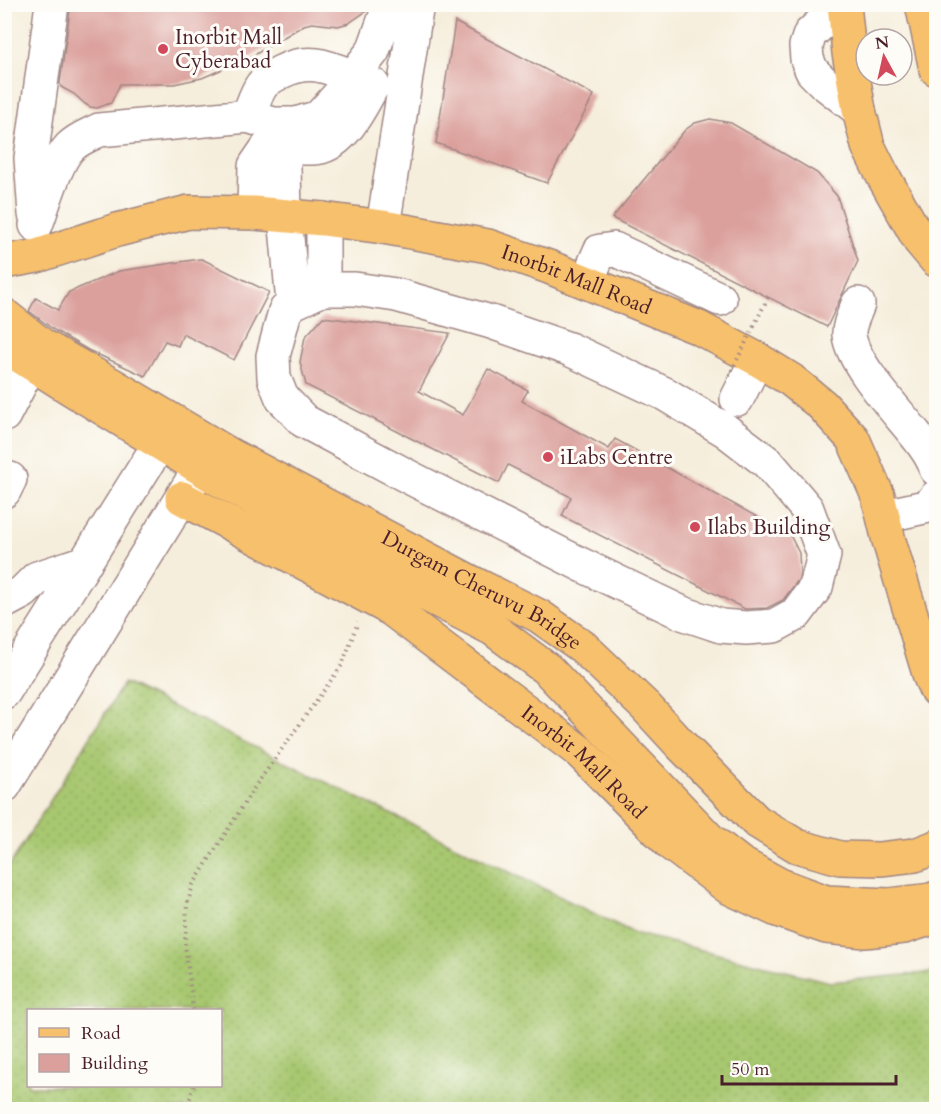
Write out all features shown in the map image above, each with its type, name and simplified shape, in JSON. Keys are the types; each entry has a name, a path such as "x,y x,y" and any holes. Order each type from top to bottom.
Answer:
{"main road":[{"path":"843,4 849,53 868,146 920,241 936,260"},
{"path":"922,4 936,69"},
{"name":"Inorbit Mall Road","path":"4,262 36,241 117,230 189,212 270,214 323,219 488,246 587,281 699,328 791,380 822,405 853,439 878,496 889,541 936,690"},
{"name":"Durgam Cheruvu Bridge","path":"4,315 43,346 230,455 539,616 583,647 646,707 756,821 797,846 840,858 880,859 926,851"},
{"name":"Durgam Cheruvu Bridge","path":"18,354 200,468 384,573 493,629 548,670 709,839 740,863 780,885 826,902 935,905"},
{"name":"Inorbit Mall Road","path":"182,498 391,609 580,752 670,844 728,887 777,910 826,927 866,931 904,927 935,905"}],"street":[{"path":"36,241 31,158 52,4"},
{"path":"293,303 255,166 270,144 315,148 334,141 354,118 363,81 390,4"},
{"path":"383,227 417,4"},
{"path":"843,4 810,34 806,45 807,59 812,71 860,110"},
{"path":"248,116 262,85 291,67 309,63 325,66 363,81"},
{"path":"36,241 58,168 69,148 83,137 99,130 248,116 273,124 296,124 319,117 339,95 363,81"},
{"path":"322,289 323,219"},
{"path":"587,281 600,251 614,249 720,299"},
{"path":"322,289 355,289 396,295 491,322 558,345 665,394 725,430 768,463 807,509 824,555 816,587 796,614 774,626 746,628 721,626 682,613 584,566 304,422 282,398 274,378 273,356 285,311 293,303 322,289"},
{"path":"858,304 848,333 855,355 922,442 935,462 936,469"},
{"path":"4,415 18,354"},
{"path":"733,387 757,359"},
{"path":"4,692 160,443"},
{"path":"4,786 200,468"},
{"path":"884,516 928,506 936,497"},
{"path":"4,587 16,581 38,578 86,562"},
{"path":"4,602 23,592 38,578"}],"path":[{"path":"733,387 754,326 768,297"},
{"path":"193,1009 185,944 187,905 194,885 254,788 342,665 366,595"},
{"path":"186,1110 194,1087"}],"green space":[{"path":"124,683 634,933 830,982 936,972 936,1109 5,1109 5,873"}],"building":[{"name":"Inorbit Mall Cyberabad","path":"71,4 370,4 368,10 349,23 338,26 312,23 304,25 251,57 202,78 174,84 120,84 111,103 97,108 85,104 74,94 61,87 60,83"},
{"path":"455,22 594,95 547,183 436,143"},
{"path":"710,119 731,123 817,173 837,196 858,261 827,327 612,218 685,130 695,123"},
{"path":"202,259 269,292 234,360 183,334 178,346 165,341 145,376 88,350 54,330 29,311 36,298 58,310 69,292 119,271"},
{"name":"iLabs Centre","path":"323,317 450,333 419,391 463,415 488,369 528,390 522,401 609,449 615,439 790,535 799,553 799,579 783,600 767,608 745,609 562,516 571,497 508,465 499,483 306,385 300,362 305,337"}],"place":[{"name":"Inorbit Mall Cyberabad","path":"163,49"},
{"name":"iLabs Centre","path":"548,457"},
{"name":"Ilabs Building","path":"695,527"}]}
